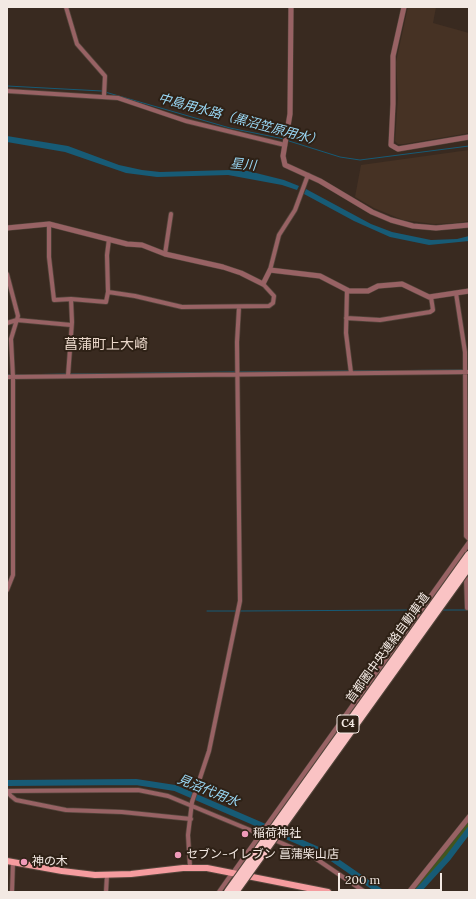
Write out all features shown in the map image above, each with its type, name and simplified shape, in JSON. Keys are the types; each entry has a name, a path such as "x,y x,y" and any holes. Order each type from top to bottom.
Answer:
{"highway":[{"name":"首都圏中央連絡自動車道","path":"228,892 469,555"},
{"name":"首都圏中央連絡自動車道","path":"235,892 469,566"}],"main road":[{"path":"10,861 75,874 107,875 190,867 207,868 234,872 328,892"}],"street":[{"path":"66,7 77,44 105,76 105,93"},
{"path":"291,7 290,114 283,156 285,165 308,176 372,212 402,223 436,228 469,225"},
{"path":"404,7 393,56 394,104 390,141 391,145 398,148 469,137"},
{"path":"7,90 105,93 163,114 222,130 286,142"},
{"path":"263,284 270,270 279,235 293,215 308,176"},
{"path":"165,254 171,214"},
{"path":"50,224 49,257 54,300 71,299 105,302 108,292 107,255 110,239"},
{"path":"7,229 50,224 110,239 142,245 165,254 234,270 263,284 274,296 272,305 264,307 182,307 135,296 108,292"},
{"path":"270,270 320,276 346,290 368,291 378,286 402,284 409,286 425,296 431,297 469,291"},
{"path":"7,274 17,306 18,320 11,335 13,377 13,575 7,590"},
{"path":"346,290 346,318 351,374"},
{"path":"456,293 467,352 466,536 469,539"},
{"path":"346,318 380,320 430,312 433,310 431,297"},
{"path":"68,376 71,299"},
{"path":"190,867 188,835 192,804 209,751 240,601 239,374 237,342 239,307"},
{"path":"7,323 18,320 71,325"},
{"path":"7,377 467,372"},
{"path":"219,892 469,543"},
{"path":"466,578 467,608"},
{"path":"7,791 138,790 164,795 192,804 312,856 365,892"},
{"path":"7,791 16,800 66,810 122,812 191,819"},
{"path":"409,892 468,820"},
{"path":"10,861 12,892"},
{"path":"106,892 107,875"}],"shaded area":[{"path":"408,7 436,7 433,23 469,33 469,133 404,144 398,144 395,141 398,98 396,62"},
{"path":"469,150 469,221 434,224 403,220 374,208 355,197 361,165"}],"green space":[{"path":"469,820 469,828 447,857 416,892 411,892"},
{"path":"469,832 469,835 454,854 419,892 449,858"}],"water":[{"path":"7,136 68,146 119,165 142,170 160,172 230,170 248,171 284,180 299,186 297,190 282,185 228,175 157,177 126,173 65,152 7,142"},
{"path":"306,189 371,224 392,232 431,240 457,239 469,236 469,241 429,245 390,237 354,221 304,194"}],"waterway":[{"name":"中島用水路（黒沼笠原用水）","path":"7,86 102,91"},
{"name":"中島用水路（黒沼笠原用水）","path":"105,92 230,128 284,139"},
{"name":"中島用水路（黒沼笠原用水）","path":"289,141 340,157 360,160 469,146"},
{"path":"352,371 463,370"},
{"path":"238,372 349,371"},
{"path":"71,374 235,372"},
{"path":"15,375 67,374"},
{"path":"240,611 418,610"},
{"path":"442,610 469,610"},
{"path":"207,611 236,611"},
{"name":"見沼代用水","path":"7,783 136,782 175,788 323,852 381,892"},
{"path":"417,892 448,858 469,830"}],"place":[{"name":"稲荷神社","path":"245,834"},
{"name":"セブン-イレブン 菖蒲柴山店","path":"178,855"},
{"name":"神の木","path":"24,862"}],"district":[{"name":"菖蒲町上大崎","path":"106,345"}],"water label":[{"name":"星川","path":"243,165"}]}
